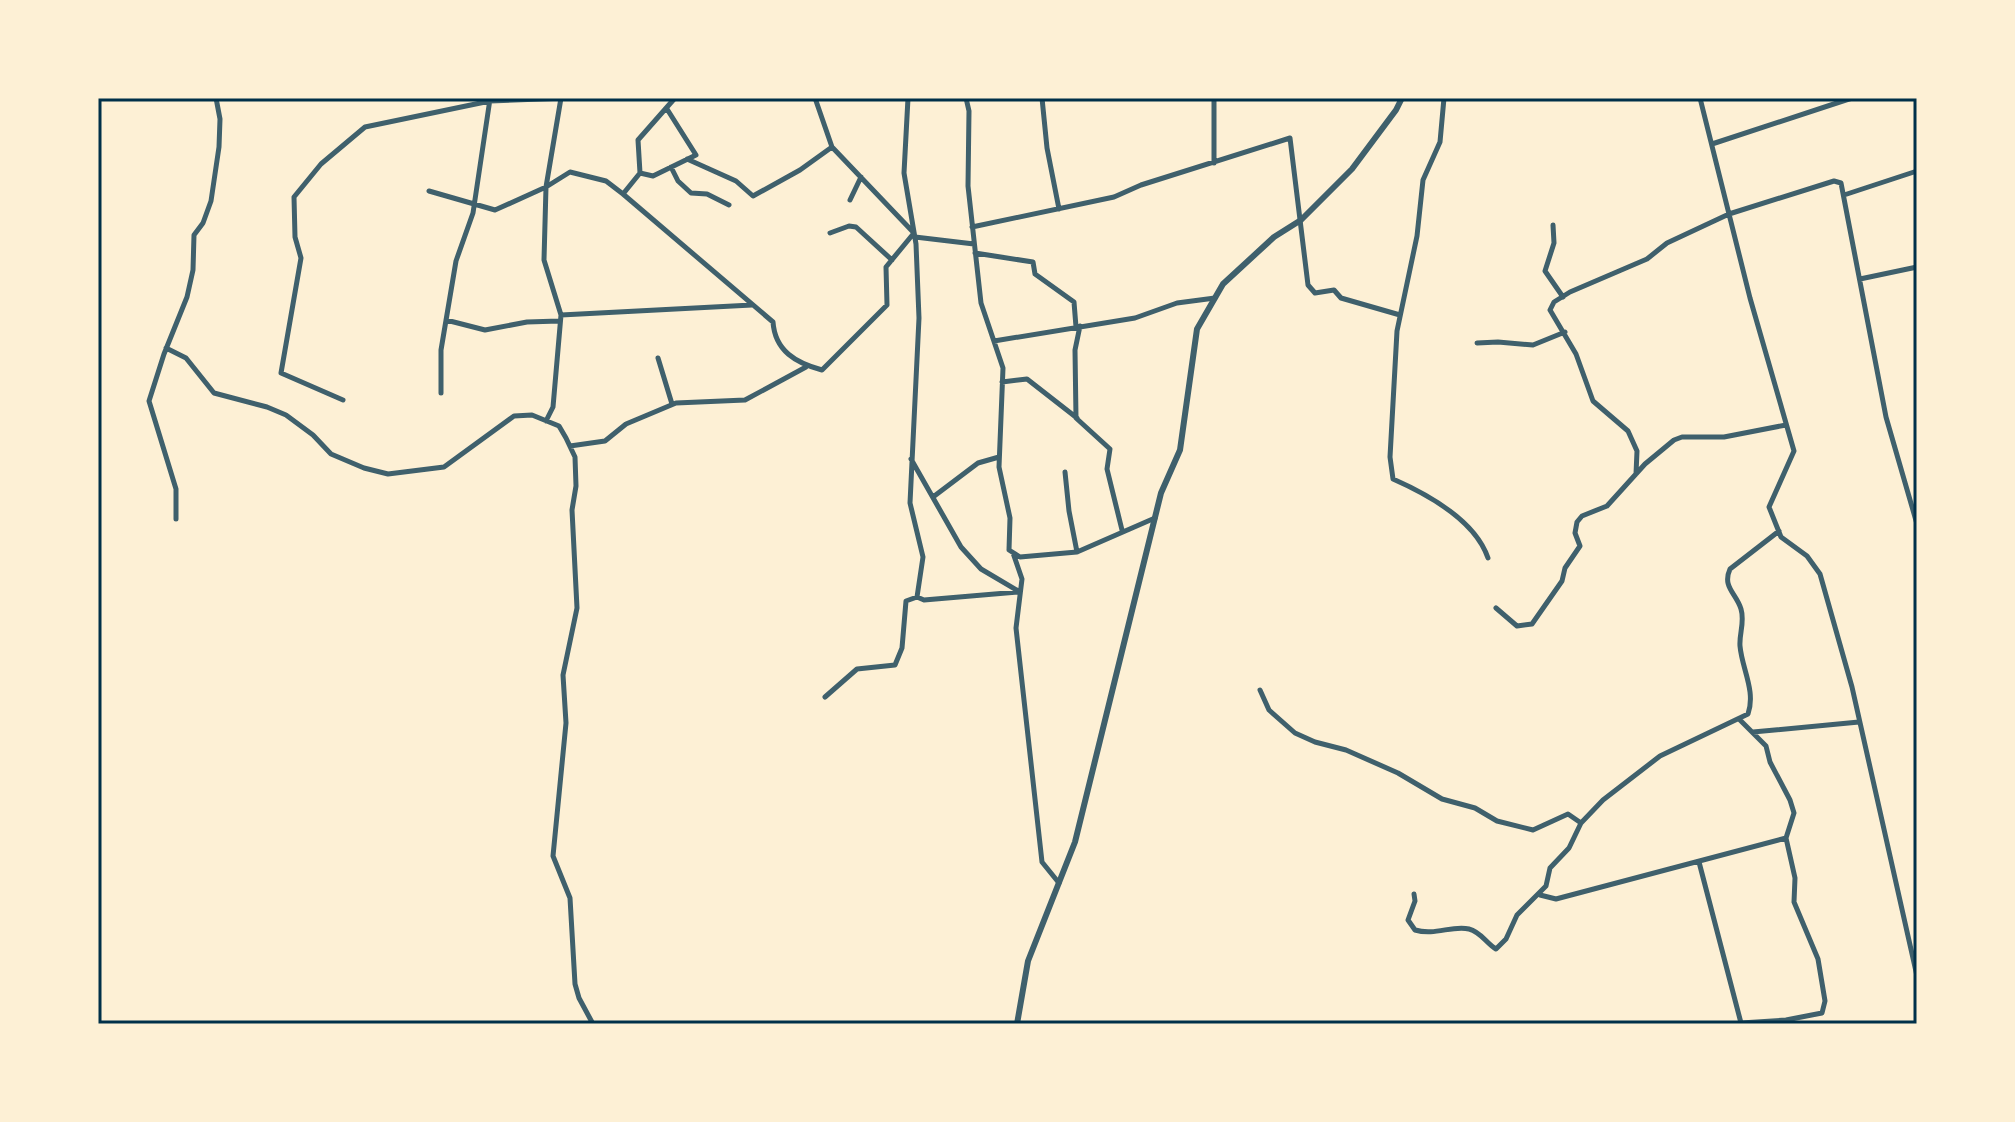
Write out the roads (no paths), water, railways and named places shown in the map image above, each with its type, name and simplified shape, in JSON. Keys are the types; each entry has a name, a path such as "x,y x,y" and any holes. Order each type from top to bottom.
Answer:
{"street":[{"path":"176,519 176,489 149,401 187,297 193,270 194,235 203,223 211,201 219,147 220,119 216,98"},
{"path":"343,400 281,373 301,258 295,237 294,197 321,164 365,127 490,100 563,98 546,187 544,260 560,318 553,407 546,421"},
{"path":"623,194 640,173 638,140 675,98"},
{"path":"815,98 832,147 914,235 974,244"},
{"path":"908,98 904,173 914,235 919,318 910,503 923,557 917,597"},
{"path":"966,98 969,111 968,186 981,303 1003,368 999,467 1010,518 1009,550 1020,557 1077,552 1156,517"},
{"path":"1042,98 1047,148 1059,209"},
{"path":"1214,98 1214,163"},
{"path":"1017,1024 1028,961 1075,842 1161,493 1180,450 1197,329 1223,284 1274,237 1301,220 1352,169 1402,98"},
{"path":"1444,98 1440,142 1423,180 1417,236 1400,315 1390,457 1393,479 1419,491 1447,510 1484,545 1488,558"},
{"path":"1700,98 1794,451 1769,507 1781,537 1807,556 1820,574 1859,722 1917,976"},
{"path":"1829,98 1831,105"},
{"path":"1712,144 1852,98"},
{"path":"441,393 441,350 446,320 456,261 474,204 490,100"},
{"path":"640,173 653,176 696,155 667,109"},
{"path":"972,227 1114,197 1141,185 1290,138 1308,285 1315,293 1334,290 1341,298 1400,315"},
{"path":"687,159 736,181 753,196 800,170 832,147"},
{"path":"671,167 678,181 691,193 707,194 729,205"},
{"path":"1844,195 1917,171"},
{"path":"429,191 495,210 546,187 570,172 606,181 773,322 774,337 787,355 822,370 887,305 886,267 914,235"},
{"path":"850,200 861,177"},
{"path":"1636,474 1637,451 1633,440 1623,425 1593,401 1565,332 1550,310 1554,302 1647,259 1667,243 1729,214 1834,181 1841,183 1844,195 1886,417 1917,524"},
{"path":"1553,225 1554,243 1545,271 1563,297"},
{"path":"830,233 849,226 856,227 892,260"},
{"path":"975,253 1033,262 1035,274 1074,302 1078,327 1075,350 1078,419"},
{"path":"1860,279 1917,267"},
{"path":"994,341 1135,318 1177,303 1215,298"},
{"path":"446,320 485,330 560,318 753,305"},
{"path":"1477,343 1533,345 1565,332"},
{"path":"166,348 186,358 214,393 286,415 313,435 331,454 388,474 444,467 514,416 532,415 559,426 575,457 576,486 572,510 577,608 563,675 566,723 553,856 570,898 575,984 593,1024"},
{"path":"658,358 672,404"},
{"path":"570,446 605,441 626,424 672,404 745,400 807,366"},
{"path":"1002,382 1027,379 1110,449 1107,469 1122,530"},
{"path":"1496,608 1517,626 1532,624 1562,581 1565,568 1580,546 1575,533 1577,522 1586,513 1607,506 1664,447 1682,437 1711,439 1786,425"},
{"path":"933,497 978,463 999,457"},
{"path":"911,458 961,547 981,569 1020,592"},
{"path":"1065,472 1077,552"},
{"path":"1909,495 1917,492"},
{"path":"1414,894 1415,901 1408,920 1412,928 1434,933 1469,929 1496,949 1506,939 1517,915 1549,881 1553,863 1569,848 1581,823 1603,800 1660,756 1748,714 1751,700 1741,652 1741,608 1727,585 1728,573 1779,531"},
{"path":"1013,552 1022,579 1016,628 1042,862 1059,883"},
{"path":"825,697 857,669 895,665 902,648 906,601 917,597 924,600 1020,592"},
{"path":"1260,690 1269,710 1295,733 1346,750 1398,773 1442,799 1475,808 1497,821 1522,830 1533,830 1568,814 1581,823"},
{"path":"1699,862 1738,1023 1786,1020 1822,1013 1825,1001 1818,959 1794,902 1795,878 1786,838 1794,813 1770,762 1766,746 1740,720"},
{"path":"1752,732 1859,722"},
{"path":"1539,894 1556,899 1786,838"}]}
